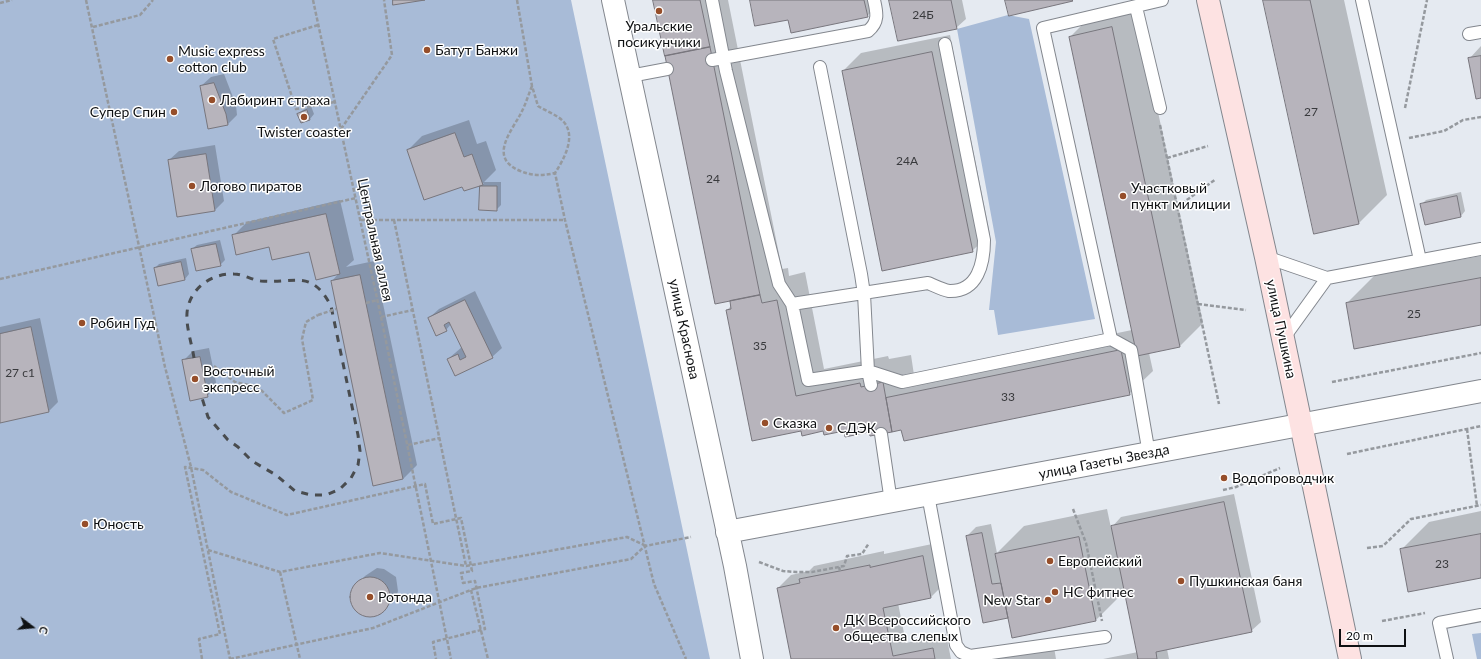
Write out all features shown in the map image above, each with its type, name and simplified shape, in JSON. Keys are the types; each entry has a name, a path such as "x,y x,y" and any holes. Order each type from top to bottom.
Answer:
{"main road":[{"name":"улица Пушкина","path":"1208,0 1266,257 1350,659"}],"street":[{"name":"улица Краснова","path":"613,0 727,532 752,659"},
{"name":"улица Газеты Звезда","path":"727,532 1481,391"}],"lane":[{"path":"712,0 718,59 779,284 792,304 808,380 868,371 902,382 1111,339 1131,350 1149,454"},
{"path":"718,59 868,31 875,26 877,16 874,0"},
{"path":"1111,339 1043,28 1162,0"},
{"path":"1362,0 1420,260"},
{"path":"1136,7 1160,108"},
{"path":"1469,34 1481,32"},
{"path":"792,304 928,283 949,291 966,288 977,278 984,258 984,240 945,44"},
{"path":"820,67 864,294 868,371 871,385"},
{"path":"630,76 667,69"},
{"path":"1266,257 1327,278 1481,249"},
{"path":"1283,339 1327,278"},
{"path":"881,434 892,502"},
{"path":"928,495 956,645 960,652 970,656 1105,637"},
{"path":"1447,659 1439,623 1481,615"}],"path":[{"path":"0,3 12,0"},
{"path":"86,0 93,26 164,367 191,468 230,659 296,643 373,628 476,588 631,559 645,546 691,537"},
{"path":"93,26 140,15 153,0"},
{"name":"Центральная аллея","path":"313,0 378,300 451,659"},
{"path":"341,129 392,56 384,0"},
{"path":"517,0 532,86 538,106 562,120 568,128 569,143 565,158 555,173 544,176 532,176 517,170 508,163 504,156 504,146 508,134 521,114 532,86"},
{"path":"1426,0 1402,120 1393,138 1408,138 1444,131 1463,120 1481,117"},
{"path":"318,25 273,39 296,109 335,102"},
{"path":"1160,108 1157,114 1219,404"},
{"path":"1167,158 1208,146"},
{"path":"555,173 565,220 654,584 686,659"},
{"path":"1177,207 1216,179"},
{"path":"0,280 356,198"},
{"path":"361,220 565,220"},
{"path":"394,220 466,566"},
{"path":"366,302 378,300"},
{"path":"1198,304 1246,310"},
{"path":"214,366 235,382 258,387 284,414 313,400 302,340 306,322 318,315 336,309"},
{"path":"381,317 413,310"},
{"path":"1332,382 1481,353"},
{"path":"1347,454 1481,426"},
{"path":"1467,429 1477,506"},
{"path":"408,445 440,438"},
{"path":"202,659 198,639 220,634 185,467 203,470 231,492 287,515 424,484 433,524 461,518 472,571 461,573 463,583 475,581 485,629 433,642 436,659"},
{"path":"1222,490 1236,487 1280,468"},
{"path":"1367,548 1383,546 1411,519 1481,505"},
{"path":"1073,509 1086,543 1105,637"},
{"path":"208,550 280,572 380,553 466,566 627,537 645,546"},
{"path":"759,562 783,571 812,572 844,566 847,556 862,554 869,543"},
{"path":"839,567 840,571"},
{"path":"280,572 300,659"},
{"path":"471,590 488,659"}],"shaded area":[{"path":"0,0 571,0 710,659 0,659"},
{"path":"1008,15 1029,19 1095,319 998,335 994,310 989,310 996,242 957,29"},
{"path":"1481,633 1481,659 1477,659 1472,634"}],"building":[{"path":"393,0 425,0 393,5"},
{"path":"653,0 700,0 710,47 665,56"},
{"path":"750,0 864,0 868,17 791,33 788,20 755,26"},
{"path":"889,0 951,0 957,29 898,41"},
{"path":"1005,0 1072,0 1073,1 1009,16"},
{"path":"1263,0 1310,0 1359,224 1314,234"},
{"path":"1112,27 1180,347 1137,356 1069,37"},
{"path":"710,47 760,295 715,304 665,56"},
{"path":"932,52 973,252 882,271 842,71"},
{"path":"1481,56 1481,98 1476,99 1468,58"},
{"name":"Лабиринт cтраха","path":"214,83 226,114 228,125 208,129 200,86"},
{"name":"Twister coaster","path":"307,110 310,120 301,123 297,114"},
{"path":"455,133 464,157 472,154 483,185 464,191 462,187 424,200 407,150"},
{"name":"Логово пиратов","path":"206,154 215,211 177,217 168,160"},
{"path":"480,186 497,186 497,211 479,210"},
{"path":"1457,196 1461,217 1425,225 1420,204"},
{"path":"326,214 340,274 316,280 309,252 272,260 269,247 236,255 232,235"},
{"path":"216,244 221,266 196,271 191,249"},
{"path":"181,262 185,280 158,286 154,268"},
{"path":"360,275 403,479 373,486 331,281"},
{"path":"1481,278 1481,325 1354,349 1346,303"},
{"path":"760,295 762,303 777,300 796,396 860,383 861,387 883,382 892,432 870,436 869,432 845,437 844,431 824,435 823,431 802,436 801,431 752,441 726,310 731,309 730,301"},
{"path":"465,300 493,358 455,376 447,359 458,354 460,360 466,357 449,322 444,325 447,331 436,336 428,318"},
{"path":"31,327 49,412 0,423 0,334"},
{"path":"1121,350 1130,395 904,441 901,430 892,432 886,398"},
{"name":"Восточный экспресс","path":"200,357 208,397 190,401 182,360"},
{"name":"Пушкинская баня","path":"1224,502 1252,632 1156,652 1157,659 1138,659 1111,526"},
{"path":"982,533 992,584 1001,583 1008,618 983,623 966,536"},
{"path":"1481,534 1481,578 1408,592 1400,549"},
{"name":"New Star","path":"1079,537 1096,621 1012,638 995,554"},
{"name":"ДК Всероссийского общества слепых","path":"923,556 931,598 883,608 893,656 933,648 935,659 791,659 777,588 800,583 799,579"},
{"name":"Ротонда","path":"370,577 384,583 390,597 384,611 370,617 356,611 350,597 356,583"}],"railway":[{"path":"194,358 187,324 187,313 192,297 203,284 217,276 234,274 261,281 301,280 316,286 324,294 331,306 358,435 360,451 358,465 351,478 340,489 326,495 311,495 295,491 276,475 252,461 238,447 228,440 208,417 202,398"}],"place":[{"name":"Уральские посикунчики","path":"659,11"},
{"name":"Батут Банжи","path":"427,50"},
{"name":"Music express cotton club","path":"170,59"},
{"name":"Лабиринт cтраха","path":"212,100"},
{"name":"Супер Спин","path":"174,112"},
{"name":"Twister coaster","path":"304,117"},
{"name":"Логово пиратов","path":"192,186"},
{"name":"Участковый пункт милиции","path":"1123,196"},
{"name":"Робин Гуд","path":"82,323"},
{"name":"Восточный экспресс","path":"195,379"},
{"name":"Сказка","path":"765,423"},
{"name":"СДЭК","path":"829,428"},
{"name":"Водопроводчик","path":"1224,478"},
{"name":"Юность","path":"85,524"},
{"name":"Европейский","path":"1050,561"},
{"name":"Пушкинская баня","path":"1181,581"},
{"name":"НС фитнес","path":"1055,592"},
{"name":"Ротонда","path":"370,597"},
{"name":"New Star","path":"1048,600"},
{"name":"ДК Всероссийского общества слепых","path":"836,628"}]}
